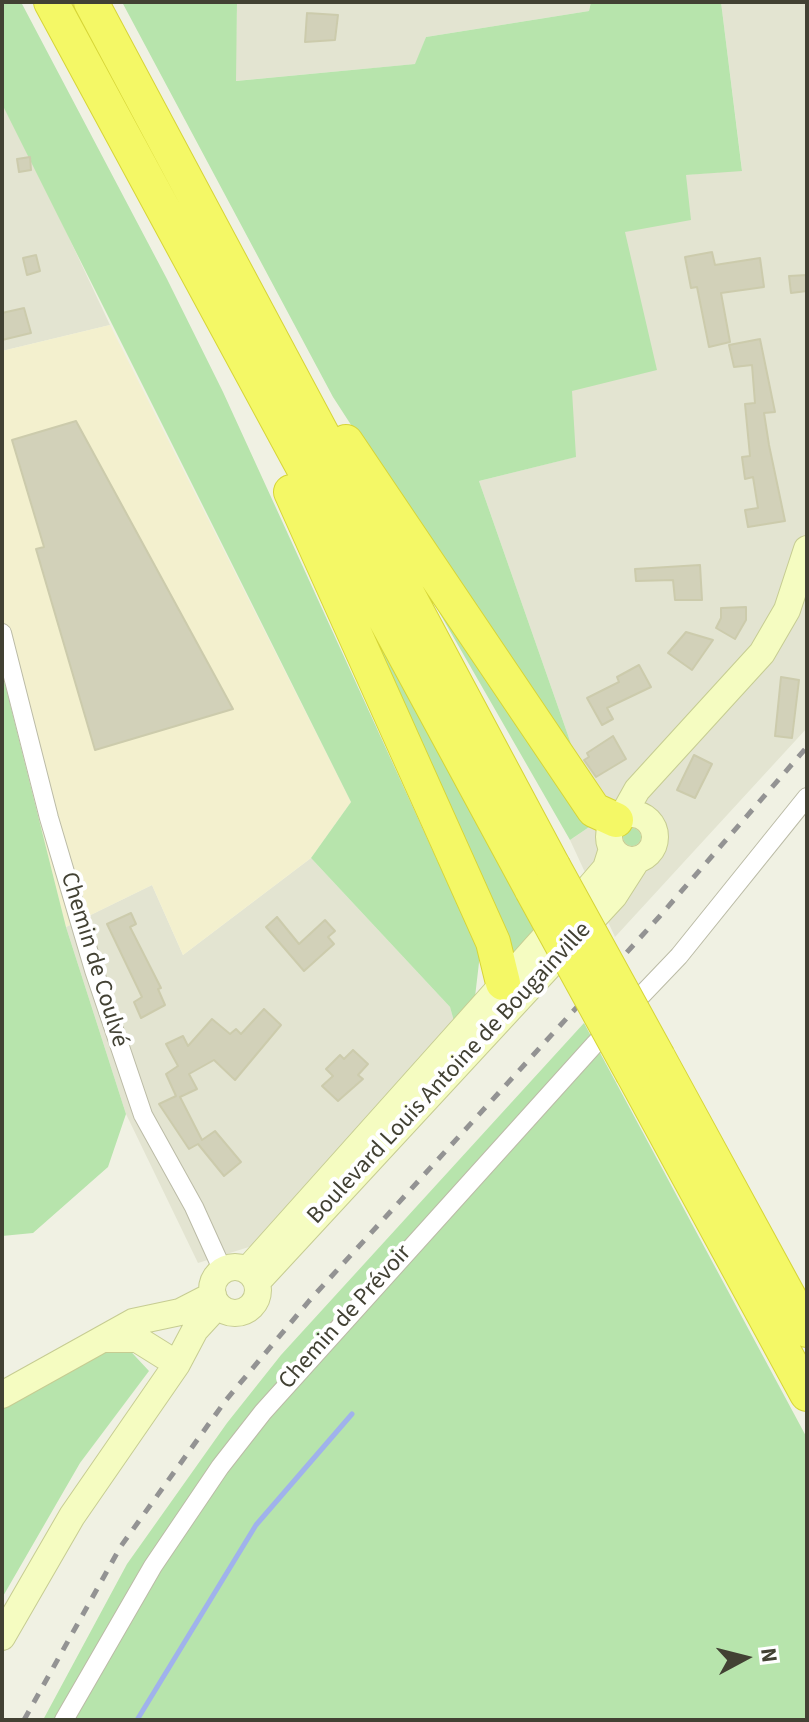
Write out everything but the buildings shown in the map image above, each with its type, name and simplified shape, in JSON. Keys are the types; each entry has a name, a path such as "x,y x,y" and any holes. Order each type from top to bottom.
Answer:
{"highway":[{"path":"51,2 247,369 543,878 646,1066 807,1394"},
{"path":"91,2 543,878"},
{"path":"218,244 249,274 338,429 561,763 594,810 617,828"},
{"path":"247,369 254,407 493,942 503,983"},
{"path":"646,1066 807,1330"}],"main road":[{"path":"650,821 638,814 617,828 623,858 637,860 653,847 655,834 650,821 659,778 677,748 762,653 787,610 807,549"},
{"name":"Boulevard Louis Antoine de Bougainville","path":"2,1637 72,1516 177,1364 204,1342 231,1290 606,868 617,828 631,797 677,748"},
{"name":"Boulevard Louis Antoine de Bougainville","path":"231,1290 614,896 637,860"},
{"path":"2,1395 133,1322 180,1312 231,1290"},
{"path":"107,1339 137,1339 177,1364"}],"street":[{"name":"Chemin de Coulvé","path":"2,633 49,818 94,970 143,1115 194,1207 231,1290"},
{"name":"Chemin de Prévoir","path":"64,1720 153,1566 263,1412 594,1045 679,956 807,797"}],"shaded area":[{"path":"237,2 591,2 589,11 426,37 416,64 235,81"},
{"path":"721,2 807,2 807,728 615,937 570,840 598,821 479,481 575,457 571,391 625,232 686,175 742,170"},
{"path":"2,104 31,157 110,325 2,351"},
{"path":"110,325 351,802 311,858 183,955 152,885 66,927 2,672 2,351"},
{"path":"311,858 450,1007 455,1025 252,1246 198,1263 126,1114 66,927 152,885 183,955"}],"green space":[{"path":"2,2 21,2 167,279 223,392 480,954 475,997 455,1025 450,1007 311,858 351,802 2,104"},
{"path":"122,2 237,2 236,81 415,64 426,37 589,11 591,2 721,2 742,171 686,175 691,220 625,232 657,370 572,391 576,457 479,481 598,821 570,840 431,598 395,493 333,397"},
{"path":"343,572 538,937 523,951 508,952"},
{"path":"2,672 66,927 126,1114 108,1167 33,1233 2,1236"},
{"path":"628,828 636,828 641,837 639,844 628,846 623,841 623,833"},
{"path":"584,1023 807,1438 807,1720 43,1720 127,1564 227,1423 281,1355"},
{"path":"122,1342 149,1371 80,1463 2,1598 2,1405"}],"waterway":[{"path":"137,1720 256,1525 352,1414"}],"railway":[{"path":"24,1720 121,1546 226,1400 309,1301 659,917 807,747"}]}
